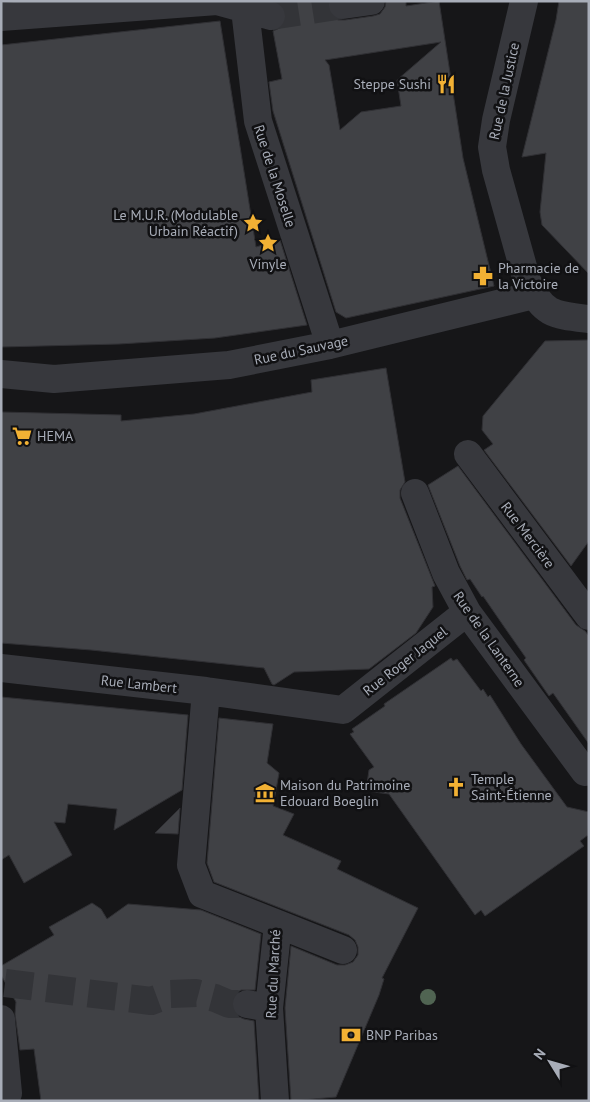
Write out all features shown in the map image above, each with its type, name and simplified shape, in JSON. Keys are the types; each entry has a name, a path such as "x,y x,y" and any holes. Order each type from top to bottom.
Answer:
{"street":[{"path":"1,17 217,1 254,9"},
{"path":"342,6 371,1"},
{"name":"Rue de la Justice","path":"524,1 496,120 492,147 496,170 524,272 534,295"},
{"name":"Rue de la Moselle","path":"254,9 258,121 330,345"},
{"path":"534,295 545,309 561,316 589,319"},
{"name":"Rue du Sauvage","path":"1,374 54,379 229,365 330,345 534,295"},
{"name":"Rue Mercière","path":"468,454 589,616"},
{"name":"Rue de la Lanterne","path":"415,493 446,572 467,612 585,772"},
{"name":"Rue Roger Jaquel","path":"343,710 467,612"},
{"name":"Rue Lambert","path":"1,668 206,691 343,710"},
{"name":"Rue du Marché","path":"206,691 191,865 202,894 278,924 258,1006 275,1101"},
{"path":"278,924 343,950"},
{"path":"2,1019 8,1093 2,1101"}],"building":[{"path":"276,1 328,1 331,15 338,20 345,20 380,14 385,7 386,1 406,1 406,6 439,1 463,158 494,286 346,318 336,312 273,111 269,82 282,79 273,31 282,27 286,20 286,12 282,5","holes":["441,42 397,80 401,106 361,112 340,130 329,65 325,60"]},
{"path":"559,1 589,1 589,274 542,225 540,212 546,153 522,157"},
{"path":"220,21 256,247 280,240 307,325 215,338 119,344 1,347 1,45"},
{"path":"589,340 589,541 571,566 484,450 493,444 482,430 483,416 545,341"},
{"path":"386,368 405,482 400,490 400,498 435,586 432,587 433,607 416,633 369,669 294,672 274,685 264,668 91,650 1,643 1,412 121,415 121,421 194,414 312,392 311,380"},
{"path":"458,466 576,625 589,636 589,744 553,693 549,696 524,660 526,658 483,596 470,579 467,580 460,566 428,485"},
{"name":"Temple Saint-Étienne","path":"451,658 453,661 457,659 481,691 483,689 488,697 490,695 521,744 567,807 589,812 588,835 580,841 584,846 485,916 481,910 475,915 389,794 366,791 369,770 374,767 350,734 354,732 352,729 385,706 384,704"},
{"path":"1,697 188,715 182,790 114,830 117,809 68,804 65,823 54,822 72,855 24,883 9,855 1,860"},
{"path":"219,718 273,724 267,763 279,773 273,806 294,814 283,835 341,861 337,869 418,908 382,978 384,979 379,995 336,1097 291,1101 285,1008 291,946 337,965 353,962 358,955 358,947 355,940 349,935 214,882 207,863"},
{"path":"180,808 178,834 155,833"},
{"path":"92,903 101,909 107,919 128,904 201,910 261,934 255,990 241,990 235,994 232,1002 233,1010 237,1016 254,1021 259,1101 41,1101 34,1049 20,1050 15,1014 16,1002 1,975 1,966 54,935 49,927"}],"tunnel":[{"path":"271,16 343,5"},
{"path":"5,983 151,1001 170,994 196,993 229,1004 247,1004"}],"place":[{"name":"Steppe Sushi","path":"446,84"},
{"name":"Le M.U.R. (Modulable Urbain Réactif)","path":"253,223"},
{"name":"Vinyle","path":"268,243"},
{"name":"Pharmacie de la Victoire","path":"483,276"},
{"name":"HEMA","path":"22,436"},
{"name":"Temple Saint-Étienne","path":"456,787"},
{"name":"Maison du Patrimoine Edouard Boeglin","path":"265,793"},
{"name":"BNP Paribas","path":"351,1035"}]}
